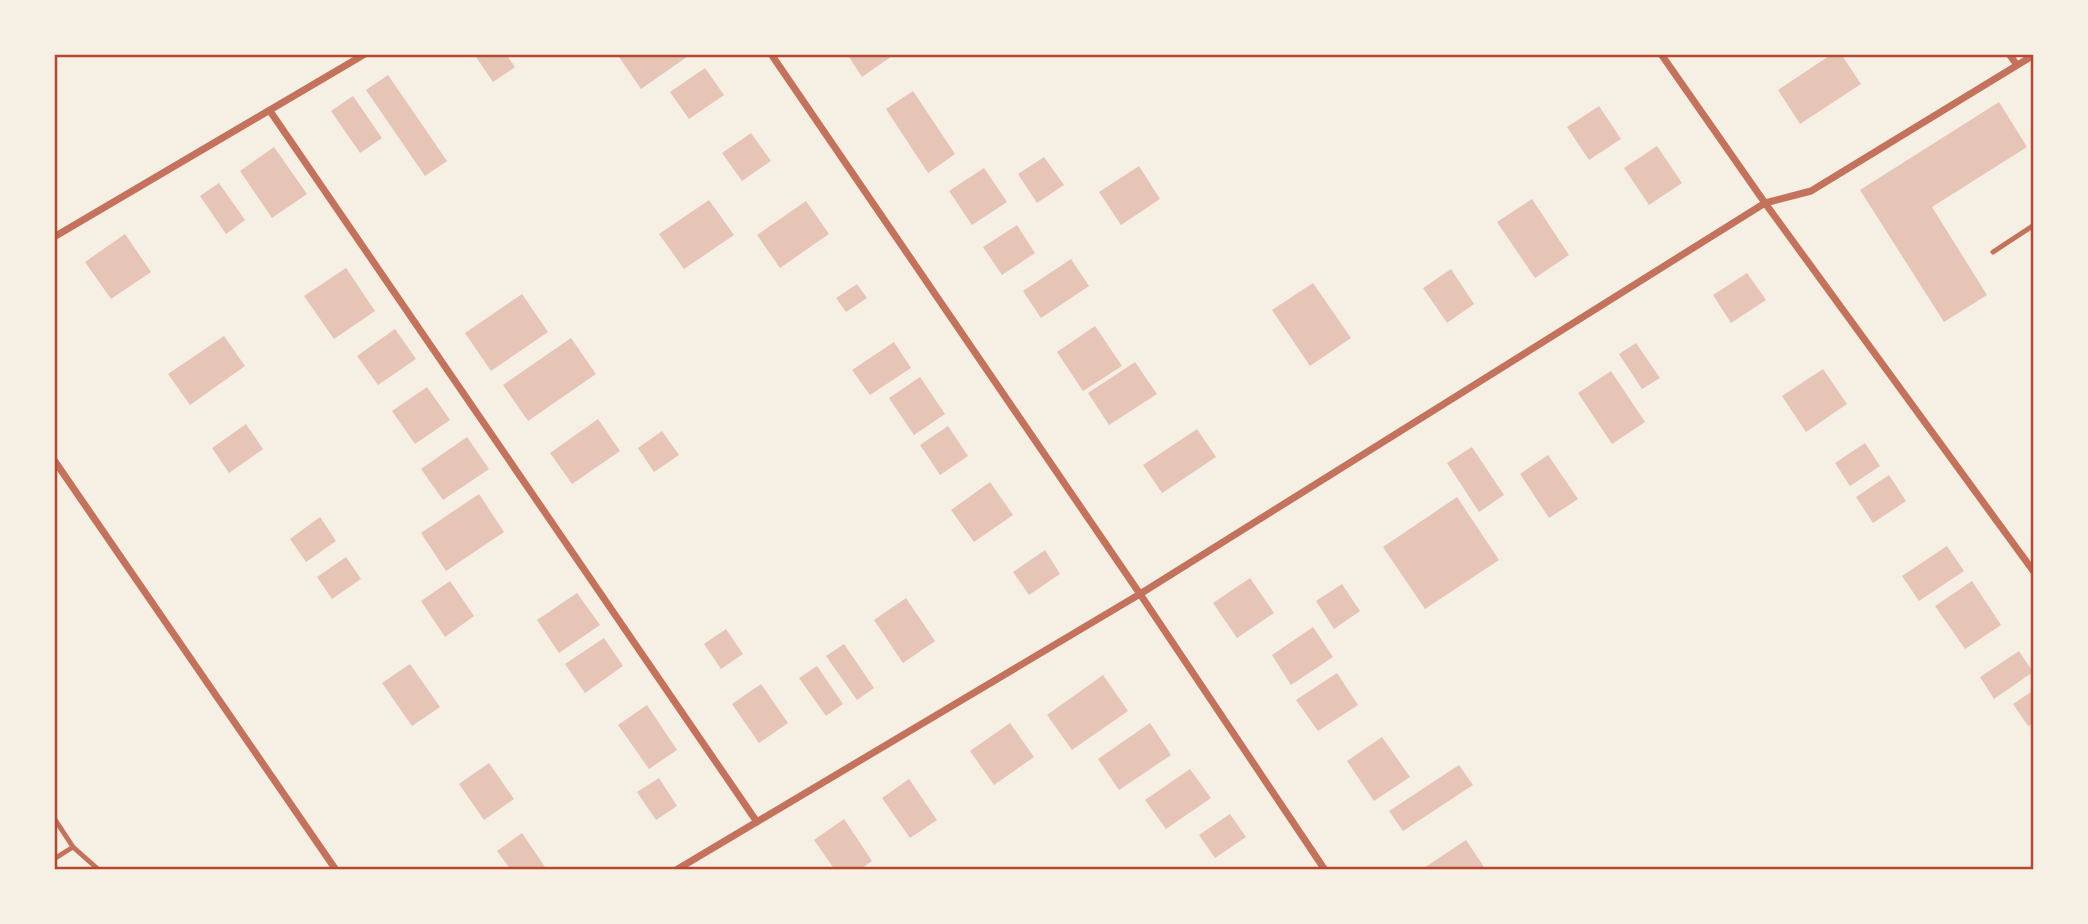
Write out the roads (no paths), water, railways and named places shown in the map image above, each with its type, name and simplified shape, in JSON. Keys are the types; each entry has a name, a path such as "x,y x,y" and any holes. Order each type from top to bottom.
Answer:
{"street":[{"path":"54,237 365,54"},
{"path":"771,54 1325,870"},
{"path":"1661,54 1765,203 2034,572"},
{"path":"2009,54 2017,65"},
{"path":"676,870 1140,594 1765,203 1811,191 2034,55"},
{"path":"270,111 757,822"},
{"path":"54,460 336,870"}],"lane":[{"path":"1993,252 2034,225"},
{"path":"54,818 73,847 99,870"},
{"path":"54,859 73,847"}]}
